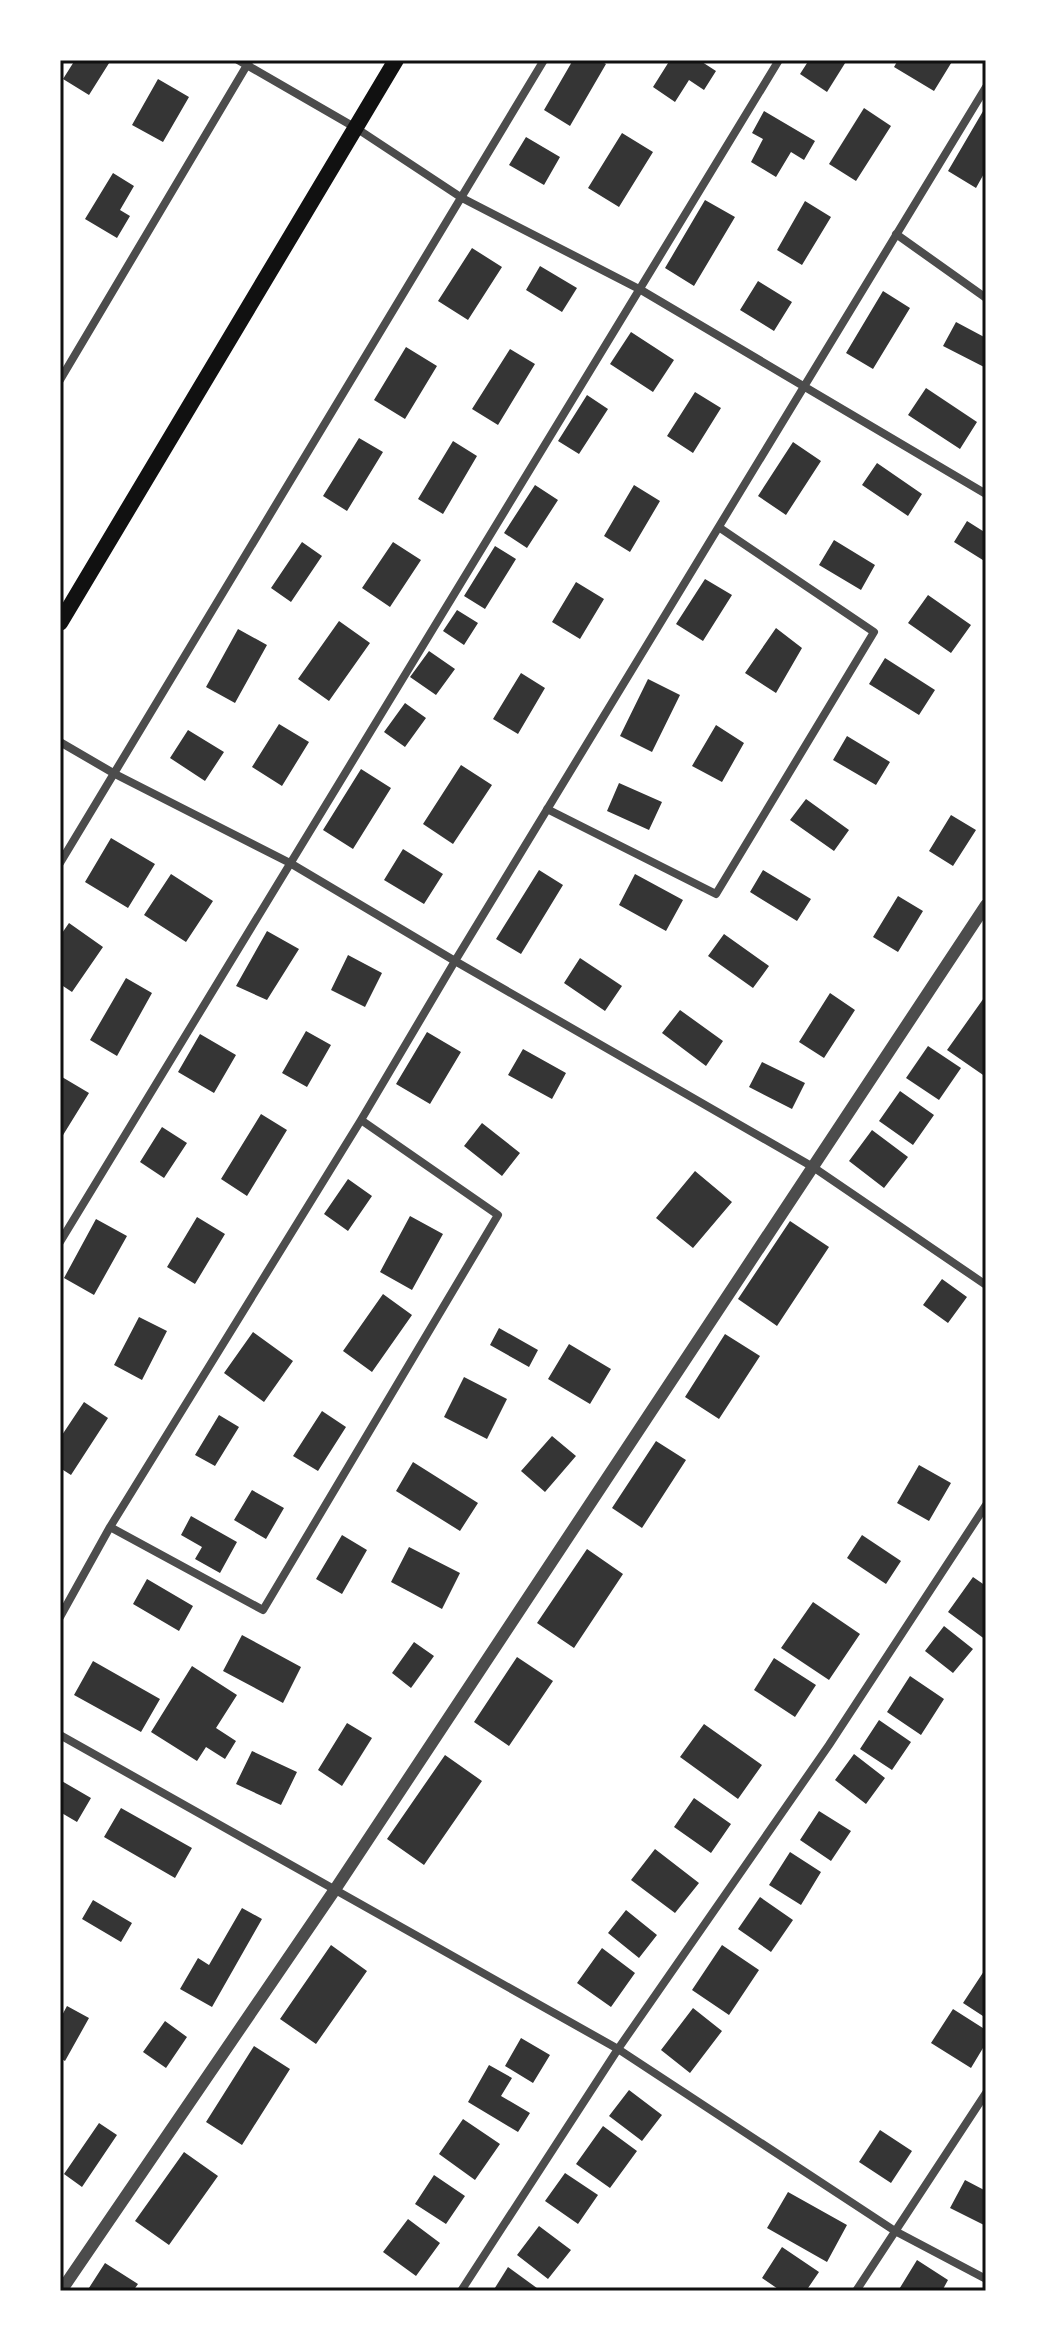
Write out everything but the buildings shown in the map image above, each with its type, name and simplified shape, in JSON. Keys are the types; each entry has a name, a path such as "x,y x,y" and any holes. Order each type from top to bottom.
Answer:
{"main road":[{"path":"60,623 396,60"}],"street":[{"path":"60,863 544,60"},
{"path":"60,1242 779,60"},
{"path":"60,380 245,62 356,128 462,198 641,290 986,494"},
{"path":"60,1617 110,1527 361,1120 986,87"},
{"path":"896,234 986,298"},
{"path":"547,809 716,894 874,632 720,528"},
{"path":"60,742 115,774 290,863 813,1167 986,1285"},
{"path":"61,2291 336,1888 986,905"},
{"path":"110,1527 263,1610 498,1215 361,1120"},
{"path":"461,2291 618,2049 829,1745 986,1505"},
{"path":"60,1735 618,2049 895,2231 986,2279"},
{"path":"856,2291 986,2093"}]}
